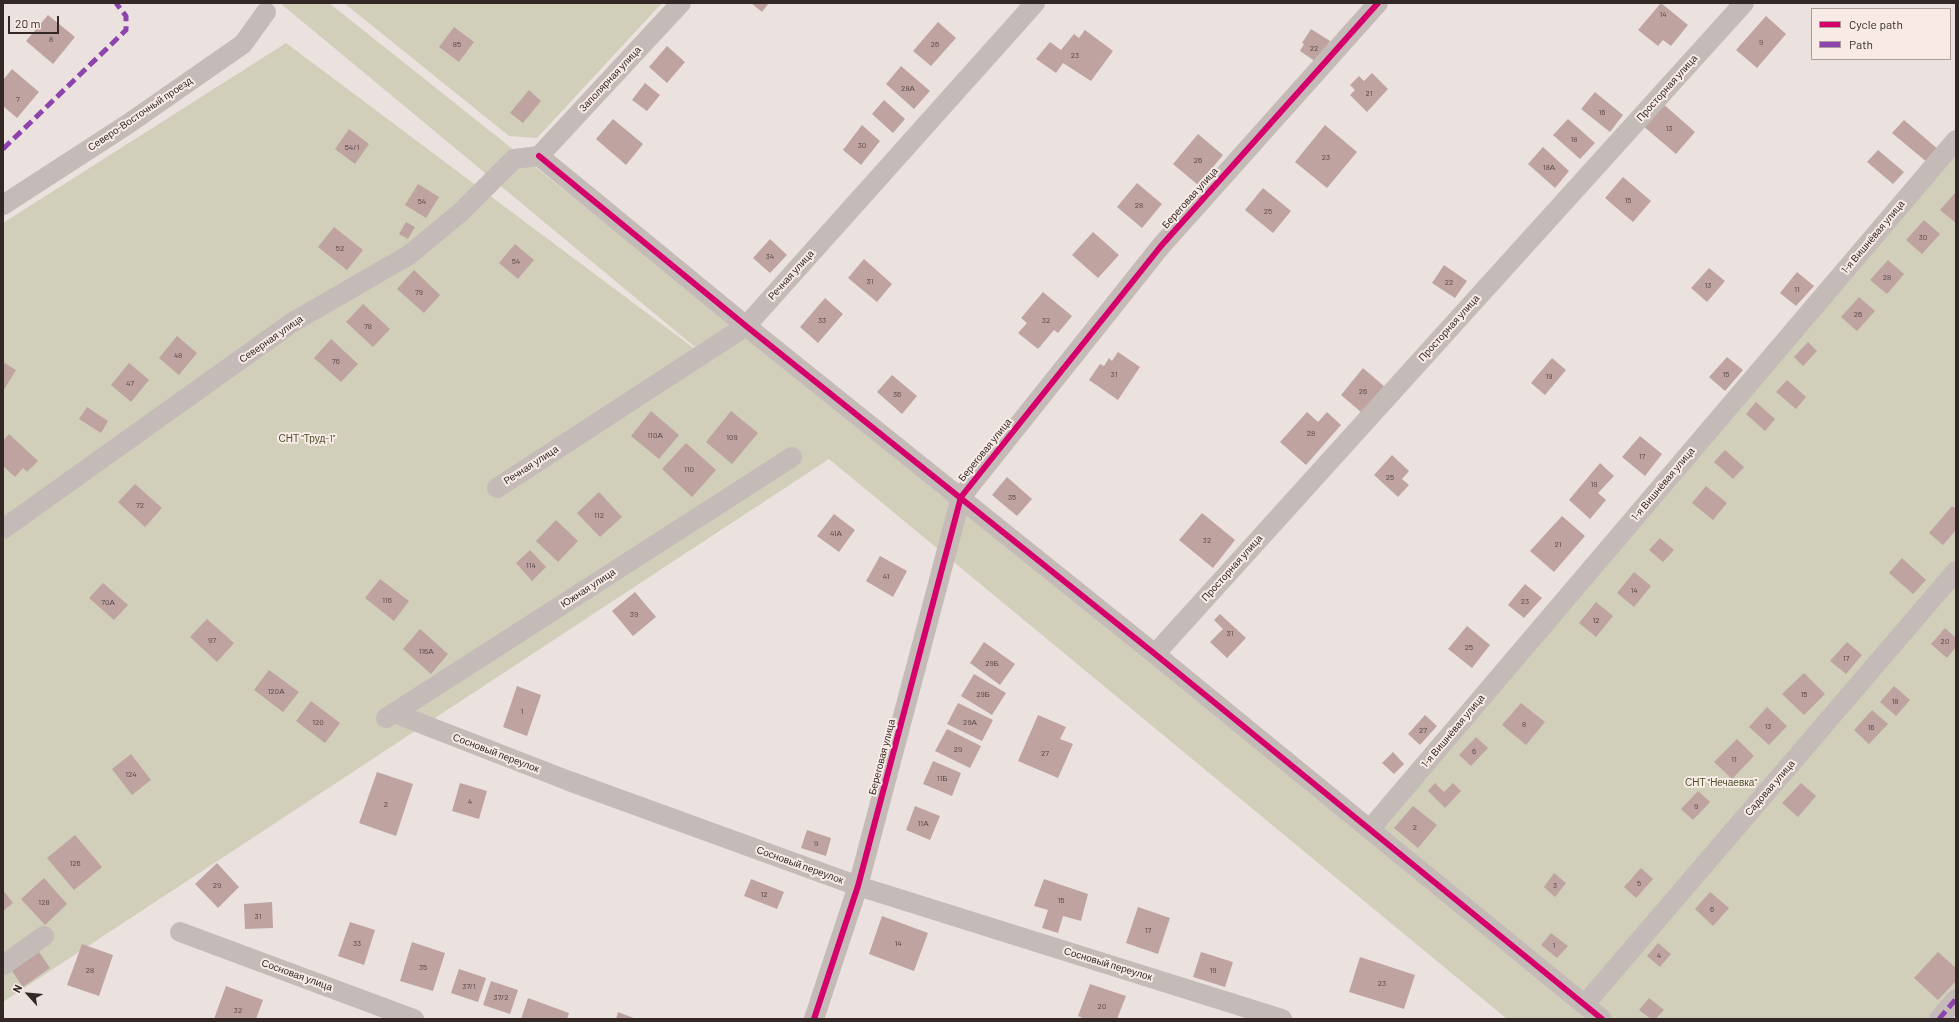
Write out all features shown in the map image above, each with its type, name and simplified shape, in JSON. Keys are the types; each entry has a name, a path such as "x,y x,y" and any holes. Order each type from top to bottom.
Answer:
{"street":[{"name":"Заполярная улица","path":"539,156 681,3"},
{"name":"Речная улица","path":"497,488 746,326 1035,3"},
{"name":"Береговая улица","path":"814,1019 858,886 960,497 1161,246 1378,3"},
{"name":"Просторная улица","path":"1155,654 1744,3"},
{"name":"Северо-Восточный проезд","path":"3,205 128,124 243,44 266,12"},
{"name":"1-я Вишнёвая улица","path":"1370,829 1956,140"},
{"path":"539,156 746,326 1155,654 1602,1019"},
{"name":"Северная улица","path":"3,529 293,322 409,255 461,212 514,159 539,156"},
{"name":"Южная улица","path":"389,716 792,457"},
{"name":"Садовая улица","path":"1585,1004 1956,571"},
{"name":"Сосновый переулок","path":"389,716 858,886 1282,1019"},
{"name":"Сосновая улица","path":"180,932 414,1019"},
{"path":"3,966 44,936"},
{"path":"1939,1019 1956,999"}],"green space":[{"name":"СНТ \"Труд-1\"","path":"280,3 329,3 1275,755 1597,1019 1507,1019 829,459 3,1002 3,223 286,43 719,367"},
{"path":"344,3 662,3 537,138 509,136"},
{"name":"СНТ \"Нечаевка\"","path":"1956,149 1956,1000 1939,1019 1600,1019 1370,829"}],"building":[{"path":"751,3 769,3 762,12"},
{"path":"1661,3 1688,25 1671,46 1663,40 1658,46 1638,30"},
{"path":"48,15 75,37 53,64 26,41"},
{"path":"1766,16 1786,34 1757,68 1736,50"},
{"path":"938,22 956,38 931,66 913,51"},
{"path":"454,27 474,42 459,62 439,47"},
{"path":"1311,29 1330,41 1316,62 1300,51 1304,44 1302,43"},
{"path":"1085,30 1113,51 1091,81 1063,63 1056,73 1036,59 1050,42 1061,50 1074,34 1079,38"},
{"path":"667,46 685,62 667,83 649,67"},
{"path":"901,66 930,91 914,109 886,84"},
{"path":"12,69 39,92 17,118 3,106 3,80"},
{"path":"1372,73 1388,89 1367,112 1350,95 1355,90 1350,85 1359,76 1364,81"},
{"path":"645,83 660,95 647,111 632,100"},
{"path":"529,90 541,101 523,123 510,113"},
{"path":"1595,92 1623,115 1610,132 1581,109"},
{"path":"884,100 905,119 893,133 872,114"},
{"path":"1661,102 1695,132 1676,154 1642,125"},
{"path":"613,119 643,144 626,165 596,139"},
{"path":"1568,119 1595,143 1580,159 1553,135"},
{"path":"1904,120 1939,150 1928,163 1892,133"},
{"path":"862,125 880,141 861,165 843,150"},
{"path":"1325,125 1357,152 1327,188 1295,162"},
{"path":"349,129 369,144 355,164 335,149"},
{"path":"1198,134 1223,155 1198,185 1173,164"},
{"path":"1543,147 1569,171 1555,188 1528,164"},
{"path":"1878,150 1904,172 1893,184 1867,162"},
{"path":"1623,177 1651,201 1633,222 1605,198"},
{"path":"1137,183 1162,204 1142,228 1117,207"},
{"path":"418,184 439,197 426,218 405,205"},
{"path":"1263,188 1291,211 1273,233 1245,210"},
{"path":"1956,192 1956,223 1940,210"},
{"path":"1924,220 1940,234 1922,254 1906,240"},
{"path":"406,222 415,227 408,239 399,234"},
{"path":"334,227 363,250 347,270 318,247"},
{"path":"1093,232 1119,255 1098,278 1072,255"},
{"path":"770,239 787,255 770,273 753,258"},
{"path":"515,244 534,260 518,279 499,263"},
{"path":"864,259 892,284 877,302 848,278"},
{"path":"1888,260 1904,274 1887,294 1870,280"},
{"path":"1444,265 1467,281 1455,298 1432,283"},
{"path":"1709,268 1725,281 1707,302 1691,288"},
{"path":"414,270 440,295 424,313 397,289"},
{"path":"1797,272 1814,286 1796,306 1780,293"},
{"path":"1043,292 1072,316 1058,333 1054,330 1038,349 1018,333 1027,323 1021,318"},
{"path":"1859,297 1875,311 1857,331 1841,317"},
{"path":"825,298 843,314 818,343 800,327"},
{"path":"363,304 390,329 373,347 346,322"},
{"path":"177,336 197,353 179,375 159,358"},
{"path":"331,339 358,364 341,382 314,358"},
{"path":"1808,342 1817,351 1803,366 1794,357"},
{"path":"1118,352 1140,367 1118,400 1089,380 1100,364 1104,366 1109,358 1112,361"},
{"path":"1727,357 1743,370 1725,391 1709,377"},
{"path":"1552,358 1566,370 1545,395 1531,383"},
{"path":"3,362 16,370 3,391"},
{"path":"129,363 149,380 131,402 111,385"},
{"path":"1363,368 1385,387 1362,413 1341,395"},
{"path":"892,375 917,396 902,414 877,392"},
{"path":"1787,380 1806,397 1796,409 1776,392"},
{"path":"1756,402 1775,419 1765,431 1746,414"},
{"path":"87,407 108,421 101,433 79,419"},
{"path":"651,411 679,435 659,459 631,436"},
{"path":"731,411 758,433 732,464 706,442"},
{"path":"1307,412 1318,422 1327,412 1341,425 1306,465 1280,442"},
{"path":"9,434 38,461 27,472 23,468 15,477 3,466 3,441"},
{"path":"1640,436 1662,454 1645,476 1622,457"},
{"path":"686,443 716,470 692,497 662,469"},
{"path":"1725,450 1744,467 1733,479 1714,462"},
{"path":"1392,455 1409,471 1402,479 1409,485 1398,497 1374,475"},
{"path":"1600,463 1614,476 1598,493 1606,500 1590,519 1569,500"},
{"path":"1007,477 1032,499 1017,516 992,495"},
{"path":"135,484 162,508 145,527 118,502"},
{"path":"1706,486 1727,503 1713,520 1692,503"},
{"path":"599,492 622,517 600,537 577,513"},
{"path":"1952,506 1956,509 1956,530 1943,545 1929,533"},
{"path":"1202,513 1235,540 1213,568 1179,540"},
{"path":"834,514 855,530 839,552 817,536"},
{"path":"1562,516 1585,536 1554,572 1530,551"},
{"path":"556,520 578,541 558,562 536,541"},
{"path":"1660,538 1674,550 1663,562 1649,550"},
{"path":"530,550 546,567 532,581 516,563"},
{"path":"880,556 907,571 893,597 866,581"},
{"path":"1902,558 1926,580 1913,594 1889,573"},
{"path":"1634,572 1651,586 1634,607 1617,593"},
{"path":"380,579 409,601 394,621 365,598"},
{"path":"103,583 128,605 114,620 89,598"},
{"path":"1525,584 1542,598 1524,618 1508,605"},
{"path":"635,592 656,617 633,636 612,611"},
{"path":"1596,602 1613,616 1596,637 1579,623"},
{"path":"1220,614 1246,638 1227,658 1210,642 1223,629 1214,620"},
{"path":"207,619 234,643 217,662 190,637"},
{"path":"1467,626 1490,645 1472,668 1448,649"},
{"path":"1945,628 1956,638 1956,647 1947,658 1931,644"},
{"path":"420,629 448,654 431,674 403,649"},
{"path":"984,642 1015,664 1000,685 970,663"},
{"path":"1847,642 1862,655 1846,674 1830,661"},
{"path":"269,670 299,692 283,712 254,690"},
{"path":"1804,673 1825,694 1804,715 1782,694"},
{"path":"974,674 1006,693 992,715 961,696"},
{"path":"517,686 541,695 527,736 503,727"},
{"path":"1894,686 1910,700 1896,716 1880,702"},
{"path":"311,701 340,723 325,743 296,721"},
{"path":"958,703 993,720 982,741 947,724"},
{"path":"1521,703 1545,722 1526,745 1502,725"},
{"path":"1767,707 1787,726 1769,745 1749,727"},
{"path":"1872,710 1888,724 1869,744 1854,730"},
{"path":"1038,715 1066,727 1060,739 1073,744 1058,778 1018,761"},
{"path":"1425,715 1437,726 1420,745 1408,734"},
{"path":"947,729 981,746 970,768 935,751"},
{"path":"1476,737 1488,748 1471,766 1459,755"},
{"path":"1737,739 1754,756 1732,779 1714,762"},
{"path":"1393,752 1404,764 1394,774 1382,763"},
{"path":"131,754 151,780 132,795 112,769"},
{"path":"933,761 961,773 952,796 923,784"},
{"path":"377,772 413,784 396,836 359,823"},
{"path":"460,783 487,791 479,819 452,811"},
{"path":"1435,783 1444,792 1453,783 1461,791 1445,808 1428,791"},
{"path":"1801,783 1816,796 1798,817 1782,803"},
{"path":"1698,791 1710,802 1693,820 1681,809"},
{"path":"915,806 940,816 930,840 906,830"},
{"path":"1413,806 1437,825 1418,848 1394,828"},
{"path":"807,830 831,838 826,856 801,848"},
{"path":"75,835 102,867 74,890 47,858"},
{"path":"217,863 239,887 218,908 195,884"},
{"path":"1641,868 1653,879 1636,898 1624,887"},
{"path":"1554,873 1566,883 1555,897 1544,887"},
{"path":"44,878 67,904 45,925 21,899"},
{"path":"751,879 784,892 777,909 744,896"},
{"path":"1044,879 1088,894 1081,921 1063,916 1058,933 1042,928 1048,910 1034,906"},
{"path":"3,890 13,903 3,911"},
{"path":"1710,892 1729,908 1713,926 1695,909"},
{"path":"272,902 273,928 245,929 244,904"},
{"path":"1138,907 1170,918 1158,954 1126,943"},
{"path":"882,916 928,933 914,971 869,954"},
{"path":"350,922 375,930 364,965 338,956"},
{"path":"1551,933 1568,946 1557,958 1541,945"},
{"path":"412,942 445,953 433,991 400,981"},
{"path":"1658,943 1671,954 1660,967 1647,956"},
{"path":"82,944 113,955 99,996 67,985"},
{"path":"39,952 50,968 23,987 12,971"},
{"path":"1201,952 1233,962 1225,987 1193,977"},
{"path":"1938,952 1956,968 1956,981 1938,1000 1914,978"},
{"path":"1360,957 1415,975 1404,1009 1349,992"},
{"path":"459,969 486,978 478,1002 451,993"},
{"path":"491,981 518,990 510,1014 483,1005"},
{"path":"1090,984 1126,996 1117,1019 1085,1019 1078,1016"},
{"path":"226,986 263,1000 256,1019 214,1019"},
{"path":"528,998 569,1013 567,1019 521,1019"},
{"path":"1649,998 1664,1010 1655,1019 1651,1019 1639,1010"},
{"path":"618,1012 636,1019 616,1019"}],"marked path":[{"path":"3,149 126,30 126,16 116,3"},
{"path":"1939,1019 1956,999"}],"cycle path":[{"path":"814,1019 858,886 961,497 1161,246 1378,3"},
{"path":"539,156 746,326 1155,654 1602,1019"}]}
